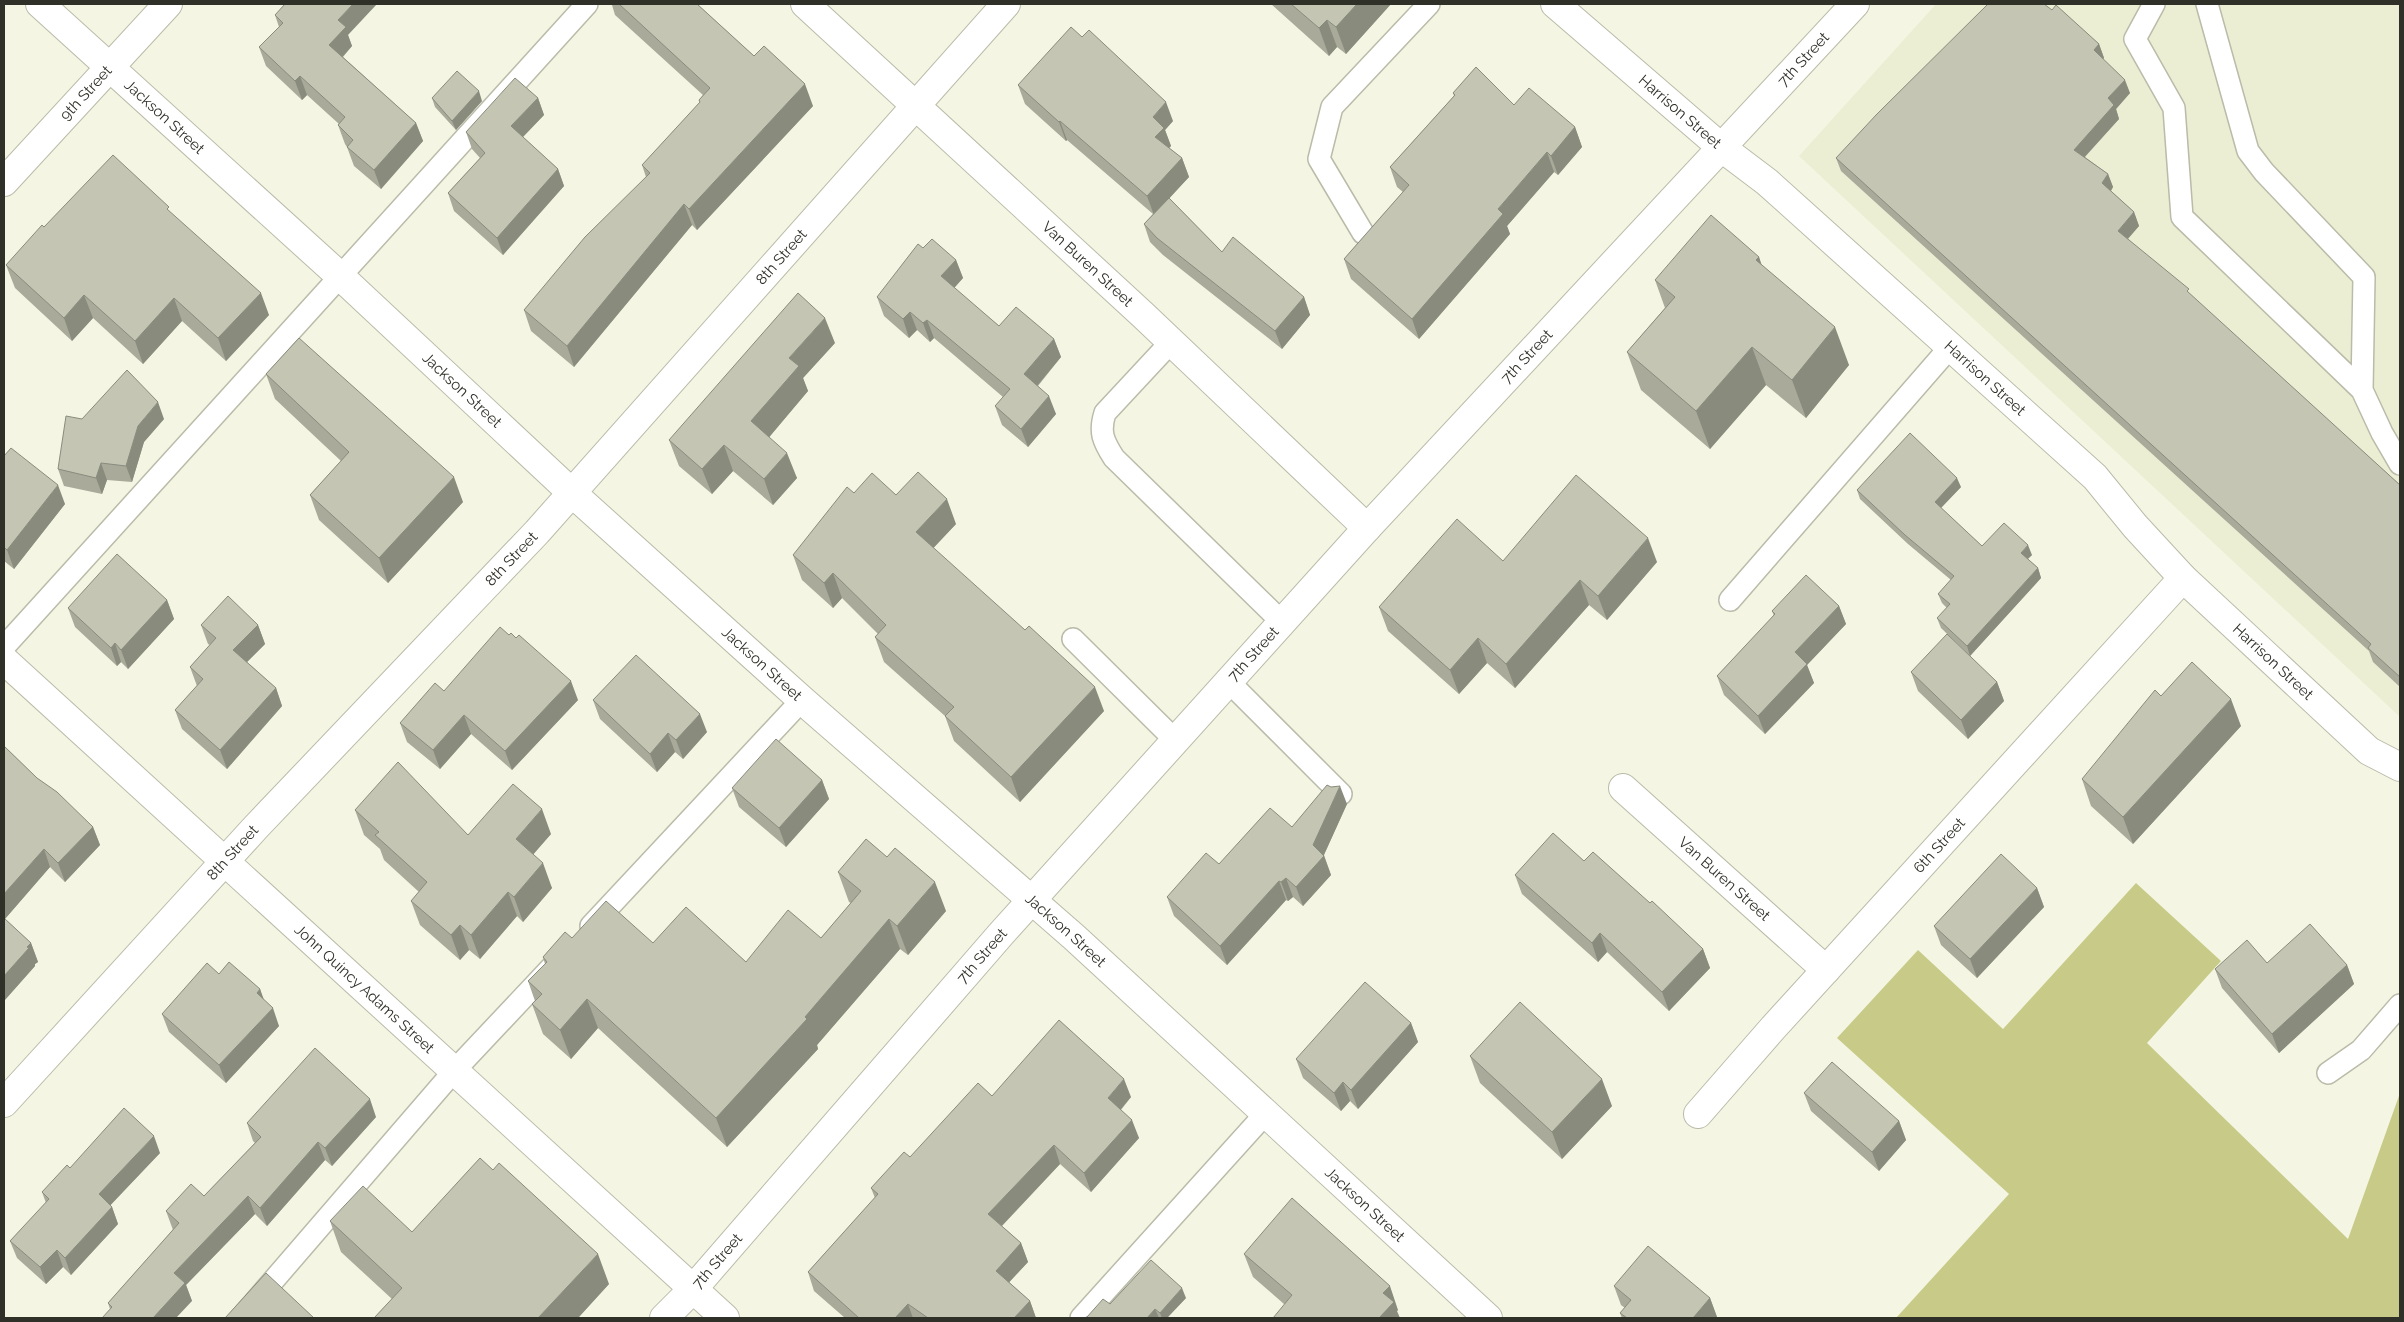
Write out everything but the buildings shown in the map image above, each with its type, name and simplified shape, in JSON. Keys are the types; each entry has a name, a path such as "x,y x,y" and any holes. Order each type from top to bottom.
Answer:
{"street":[{"name":"Jackson Street","path":"40,4 341,277 572,492 802,700 1032,900 1488,1318"},
{"name":"9th Street","path":"4,182 168,4"},
{"name":"Van Buren Street","path":"805,4 1172,341 1367,528"},
{"name":"8th Street","path":"4,1103 226,862 537,532 1006,4"},
{"name":"Harrison Street","path":"1555,4 1722,148 1767,182 2096,477 2135,526 2183,578 2369,751 2400,767"},
{"name":"7th Street","path":"664,1318 693,1289 930,1014 1367,528 1855,4"},
{"name":"6th Street","path":"1698,1114 1826,970 2183,578"},
{"name":"John Quincy Adams Street","path":"4,660 725,1318"},
{"name":"Van Buren Street","path":"1623,788 1826,970"}],"lane":[{"path":"4,647 587,4"},
{"path":"1363,233 1319,159 1332,107 1428,4"},
{"path":"2154,4 2135,39 2174,108 2182,217 2362,390 2382,433 2400,464"},
{"path":"2207,4 2248,151 2264,172 2364,277 2362,390"},
{"path":"1172,341 1105,413 1101,425 1103,440 1114,458 1282,622"},
{"path":"1730,600 1950,346"},
{"path":"1073,639 1176,740"},
{"path":"1229,682 1340,794"},
{"path":"241,1318 454,1071 802,700"},
{"path":"2328,1073 2361,1050 2400,1005"},
{"path":"1081,1318 1266,1113"}],"shaded area":[{"path":"1936,4 2400,4 2400,717 1799,156"}],"green space":[{"path":"2136,883 2221,961 2147,1043 2348,1239 2400,1093 2400,1318 1896,1318 2009,1194 1837,1038 1918,950 2003,1029"}]}
